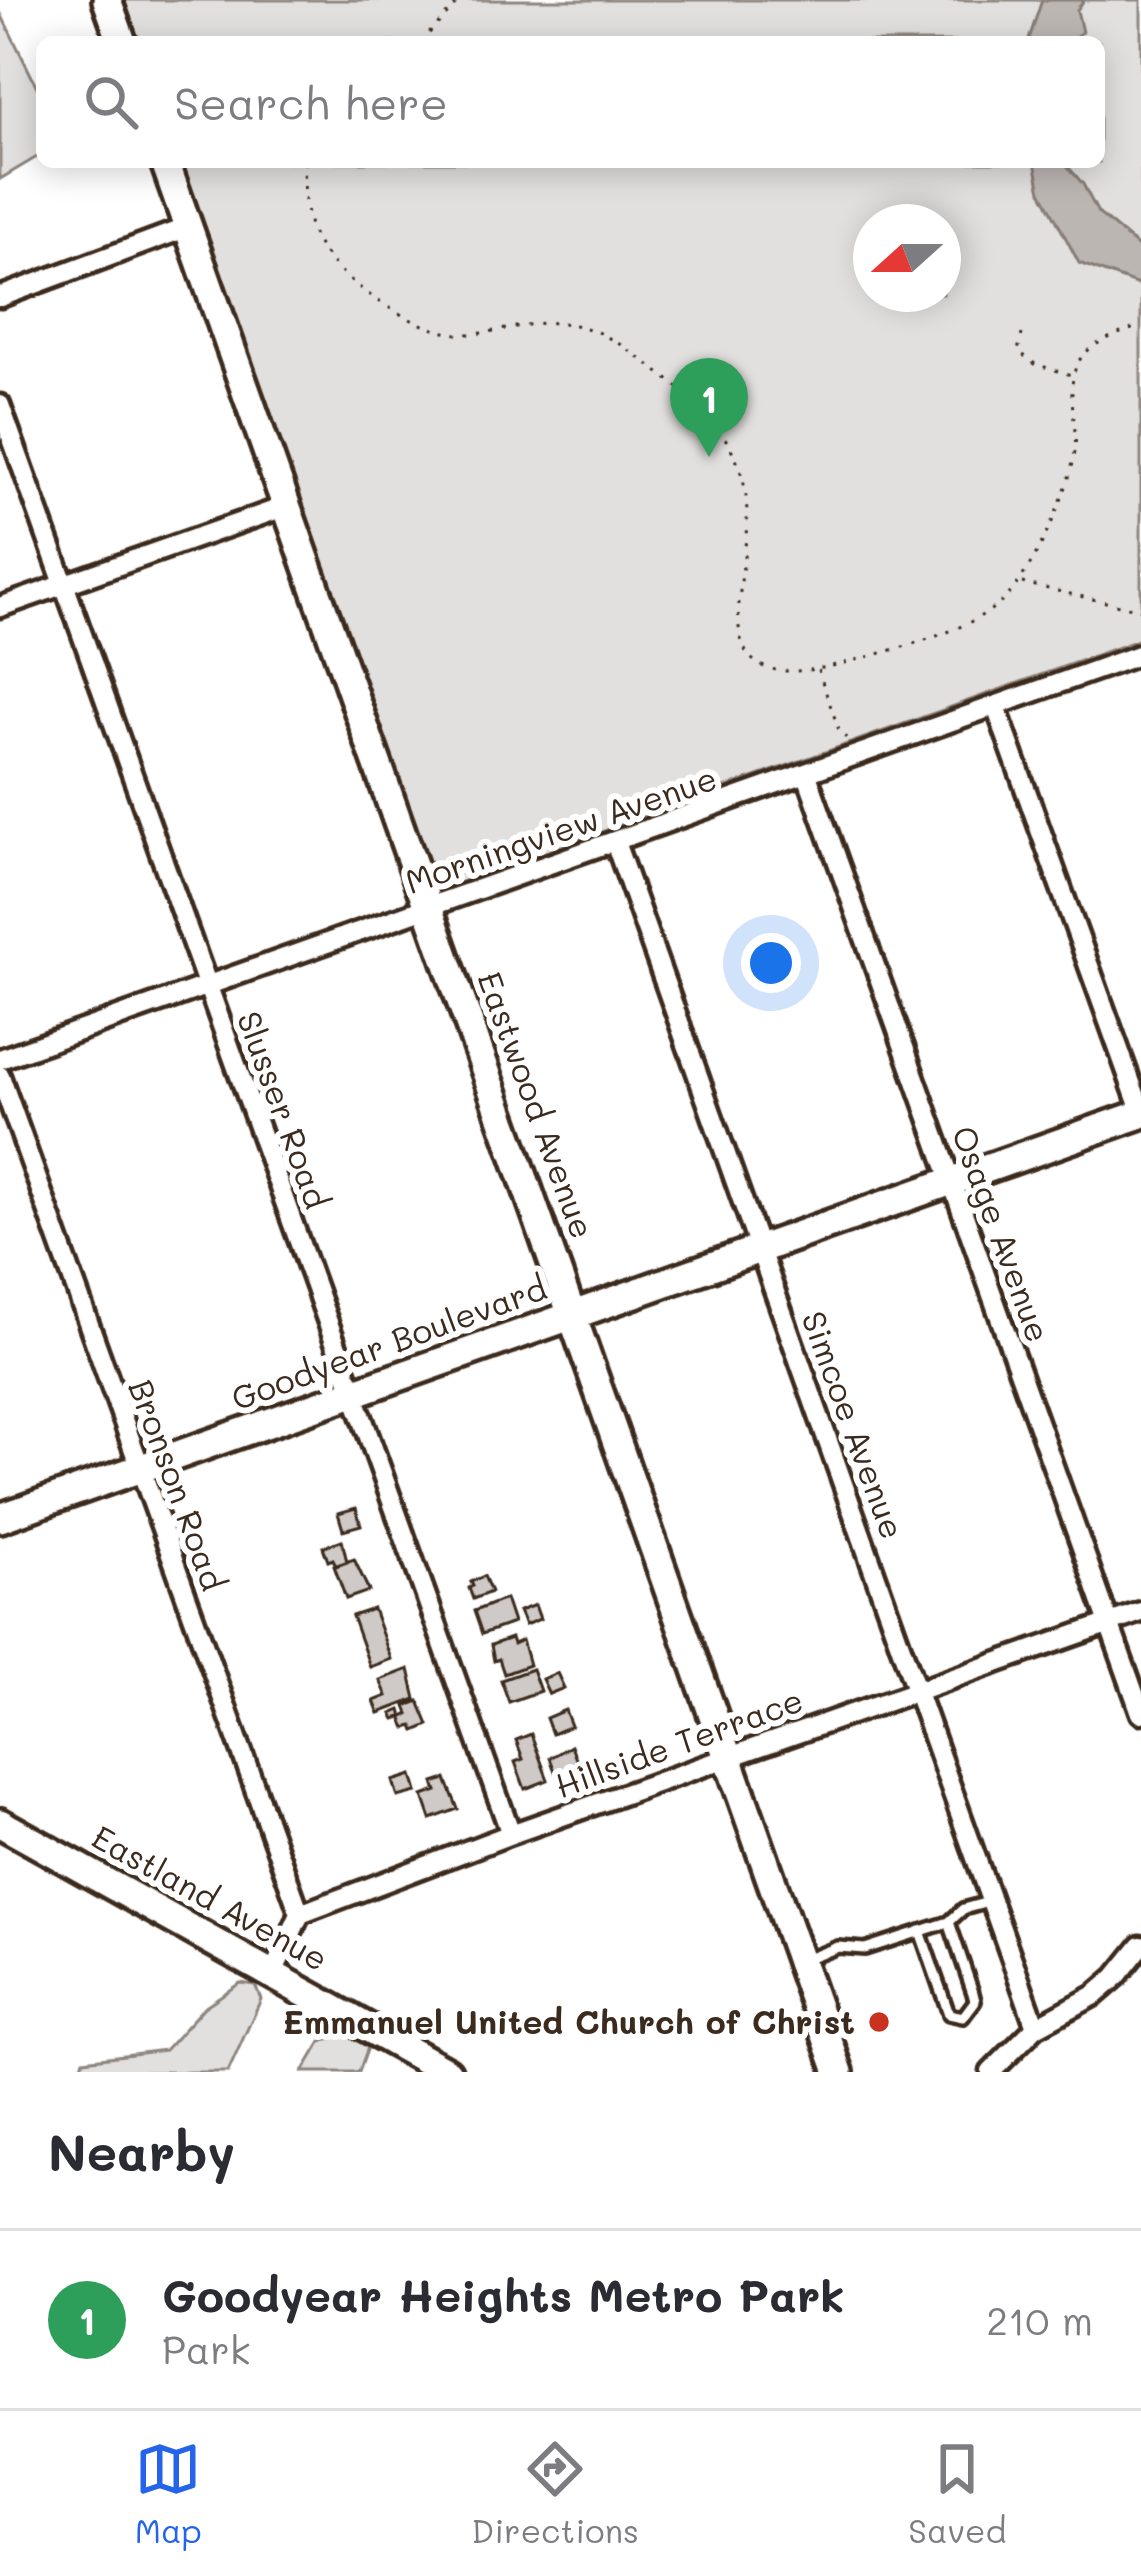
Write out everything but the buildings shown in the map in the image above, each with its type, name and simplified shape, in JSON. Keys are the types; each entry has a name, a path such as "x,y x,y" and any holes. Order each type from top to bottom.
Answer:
{"street":[{"path":"107,0 120,36"},
{"name":"Eastwood Avenue","path":"167,168 839,2072"},
{"path":"0,297 188,227"},
{"name":"Slusser Road","path":"0,405 511,1834"},
{"path":"0,607 284,507"},
{"name":"Morningview Avenue","path":"0,1059 1141,655"},
{"path":"996,707 1141,1113"},
{"name":"Osage Avenue","path":"807,775 1141,1713"},
{"name":"Simcoe Avenue","path":"615,842 1036,2027"},
{"name":"Bronson Road","path":"0,1076 300,1914"},
{"name":"Goodyear Boulevard","path":"0,1518 1141,1113"},
{"name":"Hillside Terrace","path":"300,1914 511,1834 1141,1612"},
{"name":"Eastland Avenue","path":"0,1823 447,2072"},
{"path":"273,1973 300,1914"},
{"path":"992,2072 1036,2027 1116,1978 1141,1946"}],"lane":[{"path":"800,1962 838,1947 865,1949 949,1922 963,1910 992,1900"},
{"path":"920,1931 949,2014 963,2017 975,2001 974,1993 949,1922"}],"path":[{"path":"427,36 460,0"},
{"path":"305,168 303,188 315,239 328,259 374,298 450,334 574,324 598,333 653,368 709,415 732,446 745,484 747,530 735,619 738,636 754,661 771,669 818,668 939,634 998,605 1021,583 1064,487 1075,452 1073,375 1081,356 1141,326"},
{"path":"1022,334 1018,351 1024,358 1073,375"},
{"path":"1021,583 1141,610"},
{"path":"818,668 838,730 863,754"}],"shaded area":[{"path":"119,0 1141,0 1141,639 453,885 430,882 178,168 1105,168 1105,36 132,36"},
{"path":"1042,0 1084,0 1077,10 1082,32 1076,36 1030,36"},
{"path":"0,12 36,85 36,158 0,179"},
{"path":"1036,168 1069,168 1098,213 1141,249 1141,286 1079,263 1041,191"},
{"path":"240,1983 255,1985 261,1999 228,2072 79,2072 84,2060 165,2050 204,2007"},
{"path":"346,2032 368,2047 359,2072 303,2072 321,2042"}],"place":[{"name":"Goodyear Heights Metro Park","path":"709,457"},
{"name":"Emmanuel United Church of Christ","path":"879,2022"}]}
